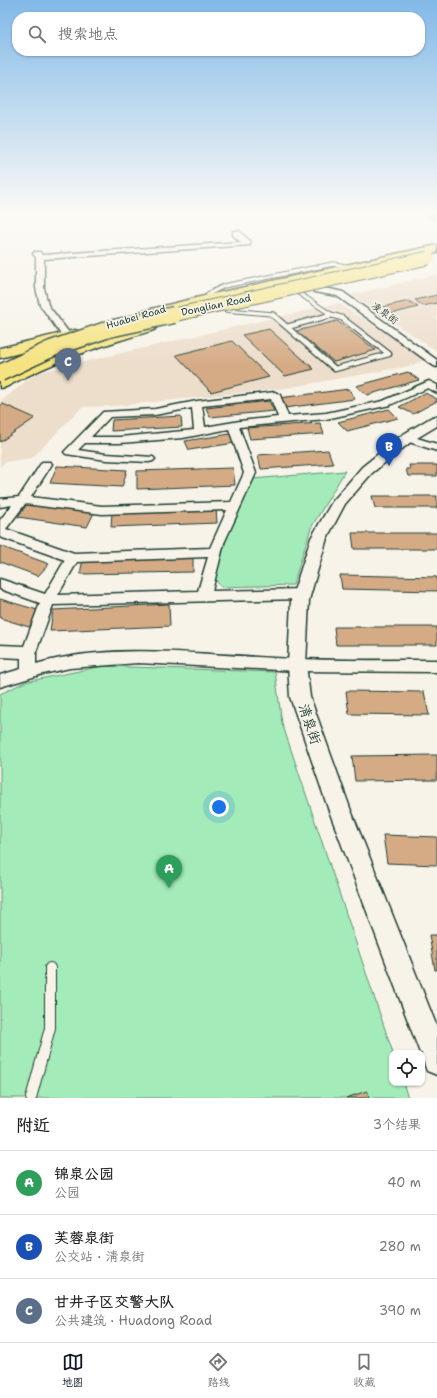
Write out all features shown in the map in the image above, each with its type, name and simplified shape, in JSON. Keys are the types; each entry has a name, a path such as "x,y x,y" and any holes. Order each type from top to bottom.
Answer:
{"highway":[{"name":"Huabei Road","path":"0,352 68,338 135,317 208,299 354,267 384,263"},
{"name":"Donglian Road","path":"0,373 51,349 109,330 407,263"},
{"name":"Huabei Road","path":"0,359 344,284 414,263"},
{"path":"0,383 40,362 67,352 149,327"},
{"path":"0,365 26,353"}],"street":[{"path":"39,263 40,288 44,306 68,338"},
{"name":"凌泉街","path":"344,284 340,288 343,293 437,360"},
{"name":"凌泉街","path":"317,290 330,290 340,294 437,364"},
{"path":"83,440 120,440 183,435 232,425 326,416 386,403 429,384 437,390"},
{"path":"149,459 106,457 70,452 107,414 155,412 197,404 275,395 284,420"},
{"path":"197,404 200,431"},
{"name":"清泉街","path":"437,420 407,438 367,470 339,502 319,538 300,600 297,665 300,697 339,808 437,1061"},
{"path":"204,595 216,552 250,473 232,425"},
{"path":"407,438 437,448"},
{"path":"0,528 22,500 46,464"},
{"path":"0,503 22,500 102,510 236,506"},
{"path":"0,532 73,558 216,552"},
{"path":"28,672 29,652 48,600 73,558"},
{"path":"0,584 48,600 204,595 302,594"},
{"path":"0,651 29,652"},
{"path":"0,681 28,672 70,662 138,656 297,665 437,666"}],"lane":[{"path":"208,299 208,294 224,286 334,264 354,267"},
{"path":"226,310 272,314 335,369 389,354 342,318 332,315 300,294"},
{"path":"287,327 332,315"},
{"path":"32,1098 50,1028 50,968"}],"shaded area":[{"path":"437,274 437,351 351,295"},
{"path":"338,303 427,359 409,366 286,388 115,406 82,407 32,458 5,462 0,467 0,402 36,373"}],"green space":[{"path":"345,471 311,528 293,585 221,587 215,579 227,537 252,479"},
{"path":"103,666 275,672 282,723 392,1050 389,1050 389,1086 404,1086 408,1098 0,1098 0,694 25,682"}],"building":[{"path":"437,295 437,303 423,306 415,300"},
{"path":"409,301 418,307 383,316 373,309"},
{"path":"337,321 376,350 334,362 296,331"},
{"path":"269,329 314,369 285,376 242,335"},
{"path":"232,341 269,377 211,392 176,355"},
{"path":"408,372 419,380 367,395 356,386"},
{"path":"349,389 355,399 284,408 279,398"},
{"path":"425,393 437,399 437,401 413,414 399,407"},
{"path":"269,401 274,411 210,417 206,408"},
{"path":"3,404 35,418 0,442 0,406"},
{"path":"389,409 398,418 347,431 338,422"},
{"path":"181,416 182,427 111,431 112,420"},
{"path":"320,423 324,434 250,439 247,428"},
{"path":"230,434 235,443 189,450 185,441"},
{"path":"328,450 333,464 261,469 258,455"},
{"path":"409,465 437,465 437,476 408,476 406,469 410,469"},
{"path":"57,466 127,470 122,487 50,483"},
{"path":"233,468 235,485 137,489 137,471"},
{"path":"372,496 437,496 437,508 375,508"},
{"path":"27,504 94,513 87,527 18,517"},
{"path":"216,508 217,523 111,527 112,512"},
{"path":"352,533 437,533 437,549 354,549"},
{"path":"0,546 49,564 38,576 0,562"},
{"path":"193,557 193,572 80,574 83,559"},
{"path":"340,575 437,577 437,591 342,589"},
{"path":"0,599 41,611 29,627 0,618"},
{"path":"169,604 170,626 50,631 53,610"},
{"path":"334,627 437,627 437,645 336,645"},
{"path":"346,691 424,692 429,715 349,714"},
{"path":"437,755 437,780 355,781 352,756"},
{"path":"383,835 437,837 437,865 387,863"},
{"path":"429,935 437,935 437,970 435,970"},
{"path":"367,1091 369,1098 346,1098"}],"place":[{"name":"甘井子区交警大队","path":"68,381"},
{"name":"芙蓉泉街","path":"389,466"},
{"name":"锦泉公园","path":"169,888"}]}
